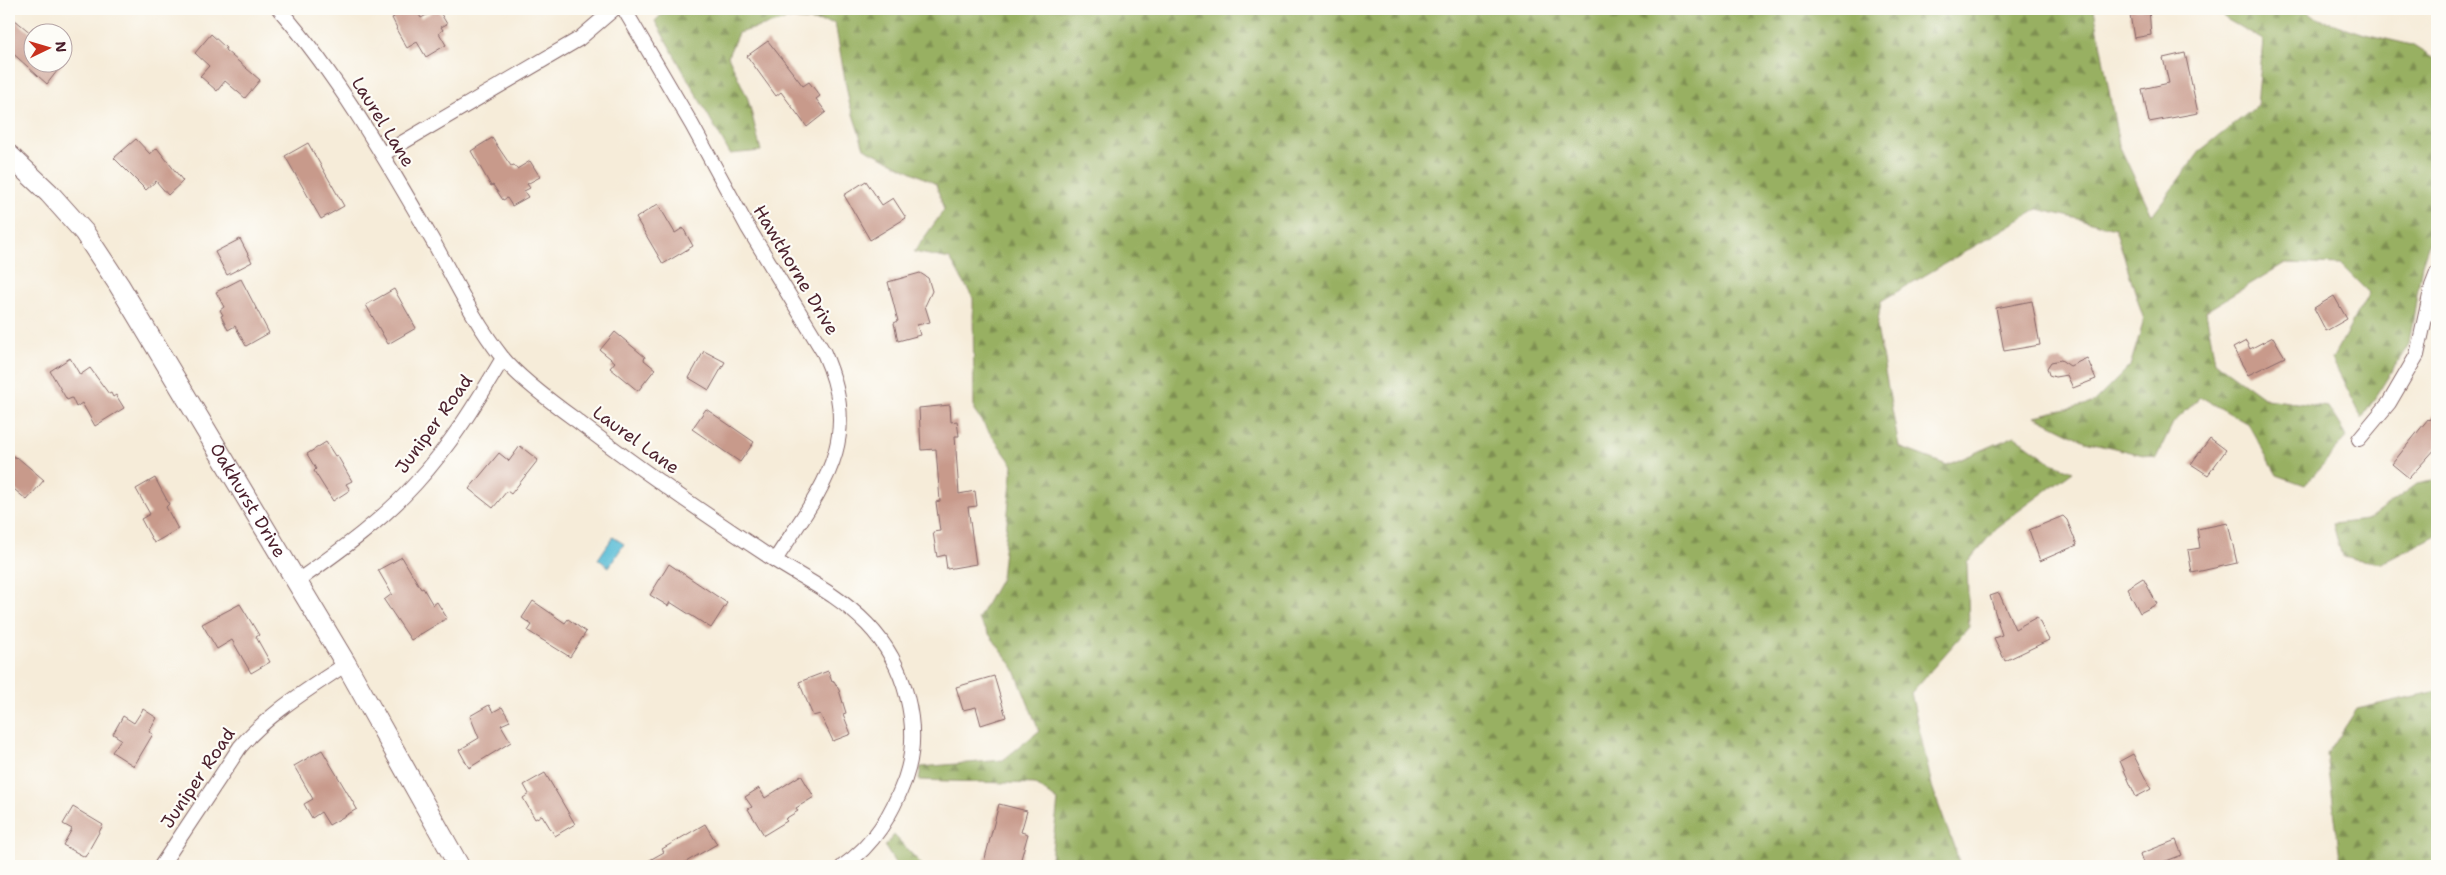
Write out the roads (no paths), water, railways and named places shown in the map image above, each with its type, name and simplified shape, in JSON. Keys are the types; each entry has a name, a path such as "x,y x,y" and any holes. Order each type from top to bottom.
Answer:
{"street":[{"name":"Laurel Lane","path":"279,9 330,72 383,154 478,321 503,358 554,403 608,445 775,560 826,590 869,626 887,649 901,675 910,714 911,743 907,771 896,804 871,842 843,866"},
{"path":"383,154 579,39 614,9"},
{"name":"Hawthorne Drive","path":"624,9 692,125 747,226 824,353 833,374 839,396 841,419 834,460 825,481 775,560"},
{"name":"Oakhurst Drive","path":"9,155 49,193 84,232 109,270 346,664 459,866"},
{"path":"2359,439 2389,403 2418,355 2432,286 2437,273"},
{"name":"Juniper Road","path":"296,582 382,517 416,483 447,445 503,358"},
{"name":"Juniper Road","path":"161,866 240,747 254,730 271,715 346,664"}],"water":[{"path":"613,537 624,544 609,567 598,559"}]}
